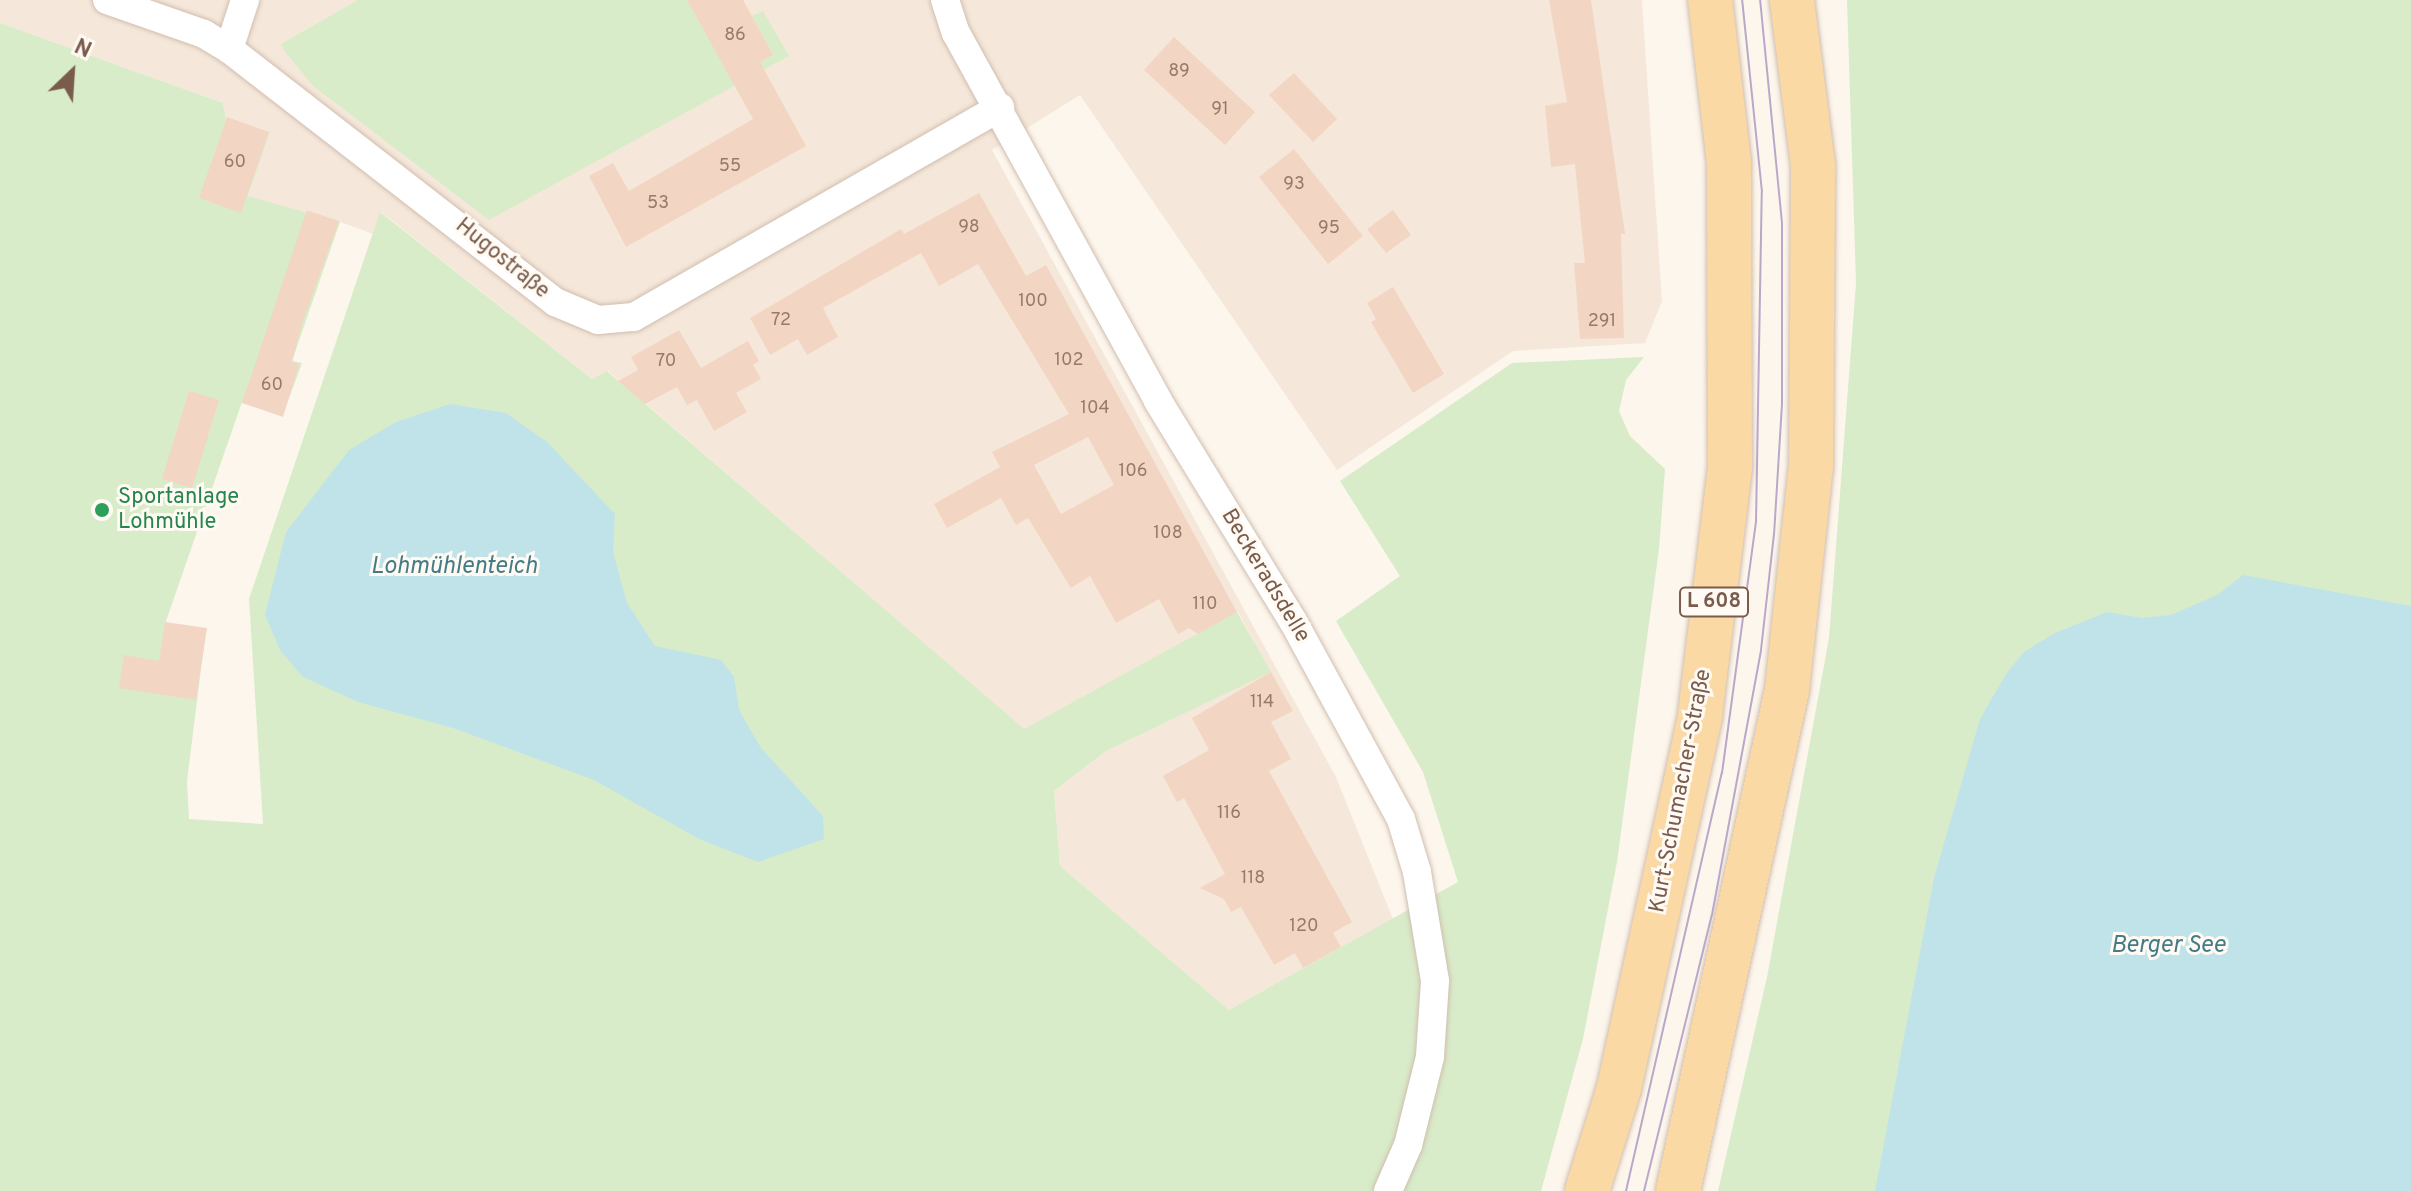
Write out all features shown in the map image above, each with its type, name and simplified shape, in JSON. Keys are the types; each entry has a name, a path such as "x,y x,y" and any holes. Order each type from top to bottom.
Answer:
{"main road":[{"name":"Kurt-Schumacher-Straße","path":"1587,1191 1619,1088 1700,715 1730,466 1729,163 1710,0"},
{"path":"1678,1191 1787,690 1811,467 1813,165 1792,0"}],"street":[{"name":"Hugostraße","path":"107,0 204,34 229,49 555,302 598,320 634,317 1000,107"},
{"path":"229,49 245,0"},
{"name":"Beckeradsdelle","path":"945,0 956,33 1000,107 1158,401 1300,632 1401,819 1417,872 1435,981 1430,1057 1408,1145 1388,1191"}],"shaded area":[{"path":"0,0 1642,0 1662,301 1645,343 1513,351 1337,470 1080,95 992,150 1336,777 1393,919 1229,1010 1060,866 1054,791 1106,751 1270,672 1238,612 1024,730 608,371 592,379 381,212 373,234 308,210 305,215 248,196 270,132 226,119 223,103 0,23"}],"green space":[{"path":"358,0 687,0 731,78 773,55 752,16 763,11 789,56 489,220 313,86 286,53 281,44"},
{"path":"1847,0 2411,0 2411,1191 1718,1191 1767,977 1829,638 1856,283"},
{"path":"0,23 223,103 226,119 270,132 248,196 340,222 292,361 302,363 283,415 242,402 165,624 206,629 187,781 189,819 263,824 249,599 380,212 592,379 607,371 1024,729 1237,612 1271,672 1106,751 1054,791 1060,866 1229,1010 1458,882 1423,772 1336,621 1400,576 1340,481 1512,363 1644,357 1626,380 1619,411 1630,436 1665,469 1659,549 1617,862 1583,1039 1541,1191 0,1191"}],"water":[{"name":"Lohmühlenteich","path":"450,404 506,413 547,442 615,514 613,552 627,603 655,646 721,660 734,677 739,710 761,748 823,816 824,839 758,862 699,839 594,780 453,728 358,702 303,677 280,650 265,615 286,532 349,450 396,422"},
{"name":"Berger See","path":"2243,575 2411,606 2411,1191 1875,1191 1934,878 1980,719 2006,674 2024,652 2055,633 2107,612 2142,618 2171,615 2219,594"}],"building":[{"path":"687,0 743,0 773,55 760,62 806,146 626,247 589,176 613,163 629,191 753,119"},
{"path":"1549,0 1591,0 1625,234 1621,234 1624,338 1580,339 1574,263 1585,263 1575,164 1551,167 1545,106 1567,102"},
{"path":"1174,37 1255,112 1225,145 1144,70"},
{"path":"1294,73 1337,119 1313,142 1269,95"},
{"path":"227,117 269,132 241,213 199,198"},
{"path":"1294,149 1363,236 1328,264 1259,177"},
{"path":"979,193 1026,276 1046,265 1237,612 1198,634 1189,628 1178,634 1159,599 1116,623 1090,576 1071,588 1028,518 1016,525 1001,498 947,528 934,504 1000,467 992,452 1069,414 978,264 939,286 921,253 823,308 838,337 807,355 798,339 770,355 750,318 901,229 904,234","holes":["1088,437 1114,485 1061,514 1034,465"]},
{"path":"307,210 339,221 302,324 292,362 299,364 283,417 242,403"},
{"path":"1393,210 1411,235 1386,253 1367,229"},
{"path":"1393,287 1444,374 1413,393 1371,322 1376,319 1367,303"},
{"path":"679,330 701,368 748,341 759,361 753,365 761,379 736,393 747,412 714,431 697,400 687,405 677,387 645,404 618,381 638,370 631,357"},
{"path":"189,391 219,400 192,488 162,479"},
{"path":"165,622 207,628 196,700 119,688 124,655 159,661"},
{"path":"1271,672 1293,711 1271,722 1291,759 1269,771 1352,922 1333,933 1341,947 1303,968 1295,953 1274,965 1241,907 1231,912 1224,899 1200,888 1225,874 1184,798 1177,802 1163,776 1209,750 1192,718"}],"tram line":[{"path":"1626,1191 1722,773 1756,522 1762,192 1742,0"},
{"path":"1644,1191 1712,915 1761,650 1774,535 1782,404 1782,223 1760,0"}],"place":[{"name":"Sportanlage Lohmühle","path":"102,510"}]}
